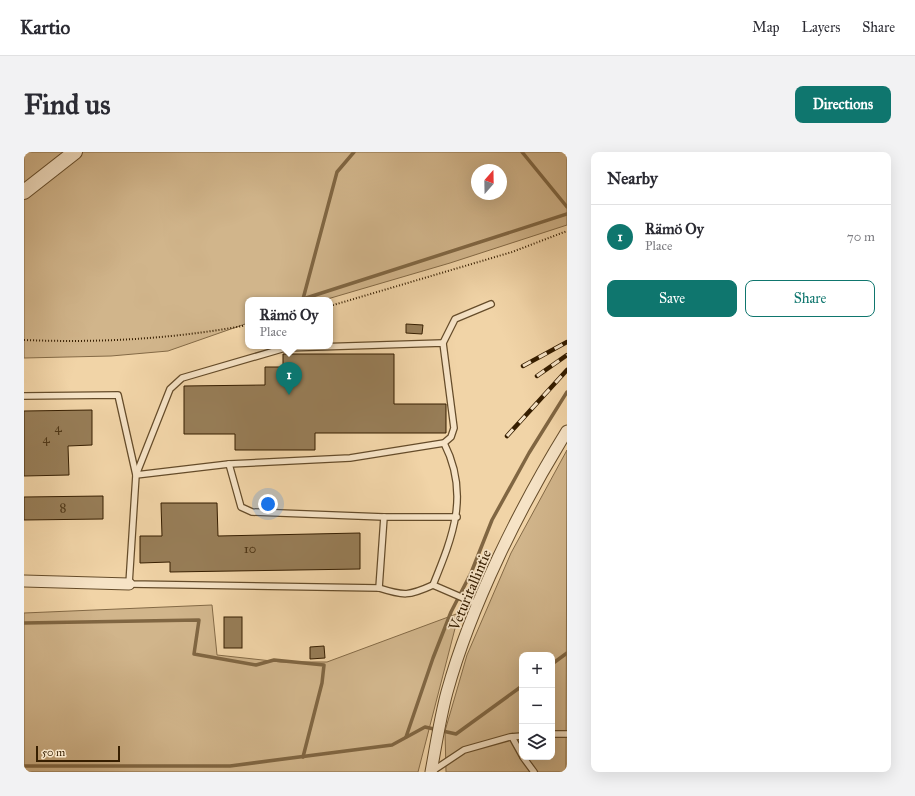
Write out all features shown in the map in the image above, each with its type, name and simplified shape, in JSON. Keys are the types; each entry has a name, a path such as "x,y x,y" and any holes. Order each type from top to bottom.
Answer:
{"street":[{"path":"24,192 75,152"},
{"name":"Veturitallintie","path":"431,772 447,692 477,604 522,510 567,431"},
{"path":"24,581 130,584"}],"lane":[{"path":"136,475 230,464 350,458 444,443 451,437 454,428 442,343 455,319 490,304"},
{"path":"333,346 442,343"},
{"path":"136,475 170,389 182,378 282,349"},
{"path":"24,396 118,395 136,475 130,584 379,588 396,594 412,594 433,585 447,552 457,517 457,480 451,457 444,443"},
{"path":"230,464 241,507 252,512 384,518 457,517"},
{"path":"379,588 384,518"},
{"path":"433,585 477,604"},
{"path":"555,734 567,734"},
{"path":"431,772 464,750 519,736"},
{"path":"512,737 519,749"},
{"path":"526,760 534,772"}],"path":[{"path":"333,305 512,252 567,231"},
{"path":"24,340 67,342 156,339 245,325"}],"shaded area":[{"path":"24,152 567,152 567,225 450,263 333,297 245,297 245,324 168,351 111,356 24,358"},
{"path":"567,450 566,772 446,772 445,731 467,655 511,553"},
{"path":"212,605 217,655 281,662 327,662 459,613 418,772 24,772 24,613"}],"building":[{"path":"406,324 423,325 422,334 406,333"},
{"path":"283,354 394,354 394,404 446,404 446,433 315,433 315,450 235,450 235,434 184,434 184,386 265,385 265,367 283,367"},
{"path":"92,410 92,445 68,446 69,475 24,476 24,411"},
{"path":"103,496 103,519 24,520 24,497"},
{"path":"161,503 217,503 218,536 360,533 360,569 170,572 170,562 140,563 140,536 162,536"},
{"path":"224,617 242,617 242,648 224,648"},
{"path":"324,646 325,658 310,659 310,647"}],"waterway":[{"path":"304,297 337,172 354,152"},
{"path":"522,152 567,207"},
{"path":"309,297 567,214"},
{"path":"406,737 433,658 451,612 471,573 492,520 529,453 567,392"},
{"path":"24,623 199,620 194,654 256,665 274,660 324,665 322,683 303,757"},
{"path":"555,662 567,653"},
{"path":"24,766 230,766 392,745 425,727 456,734 519,688"}],"railway":[{"path":"523,366 567,342"},
{"path":"537,376 567,355"},
{"path":"507,436 567,370"}],"place":[{"name":"Rämö Oy","path":"289,395"}]}
